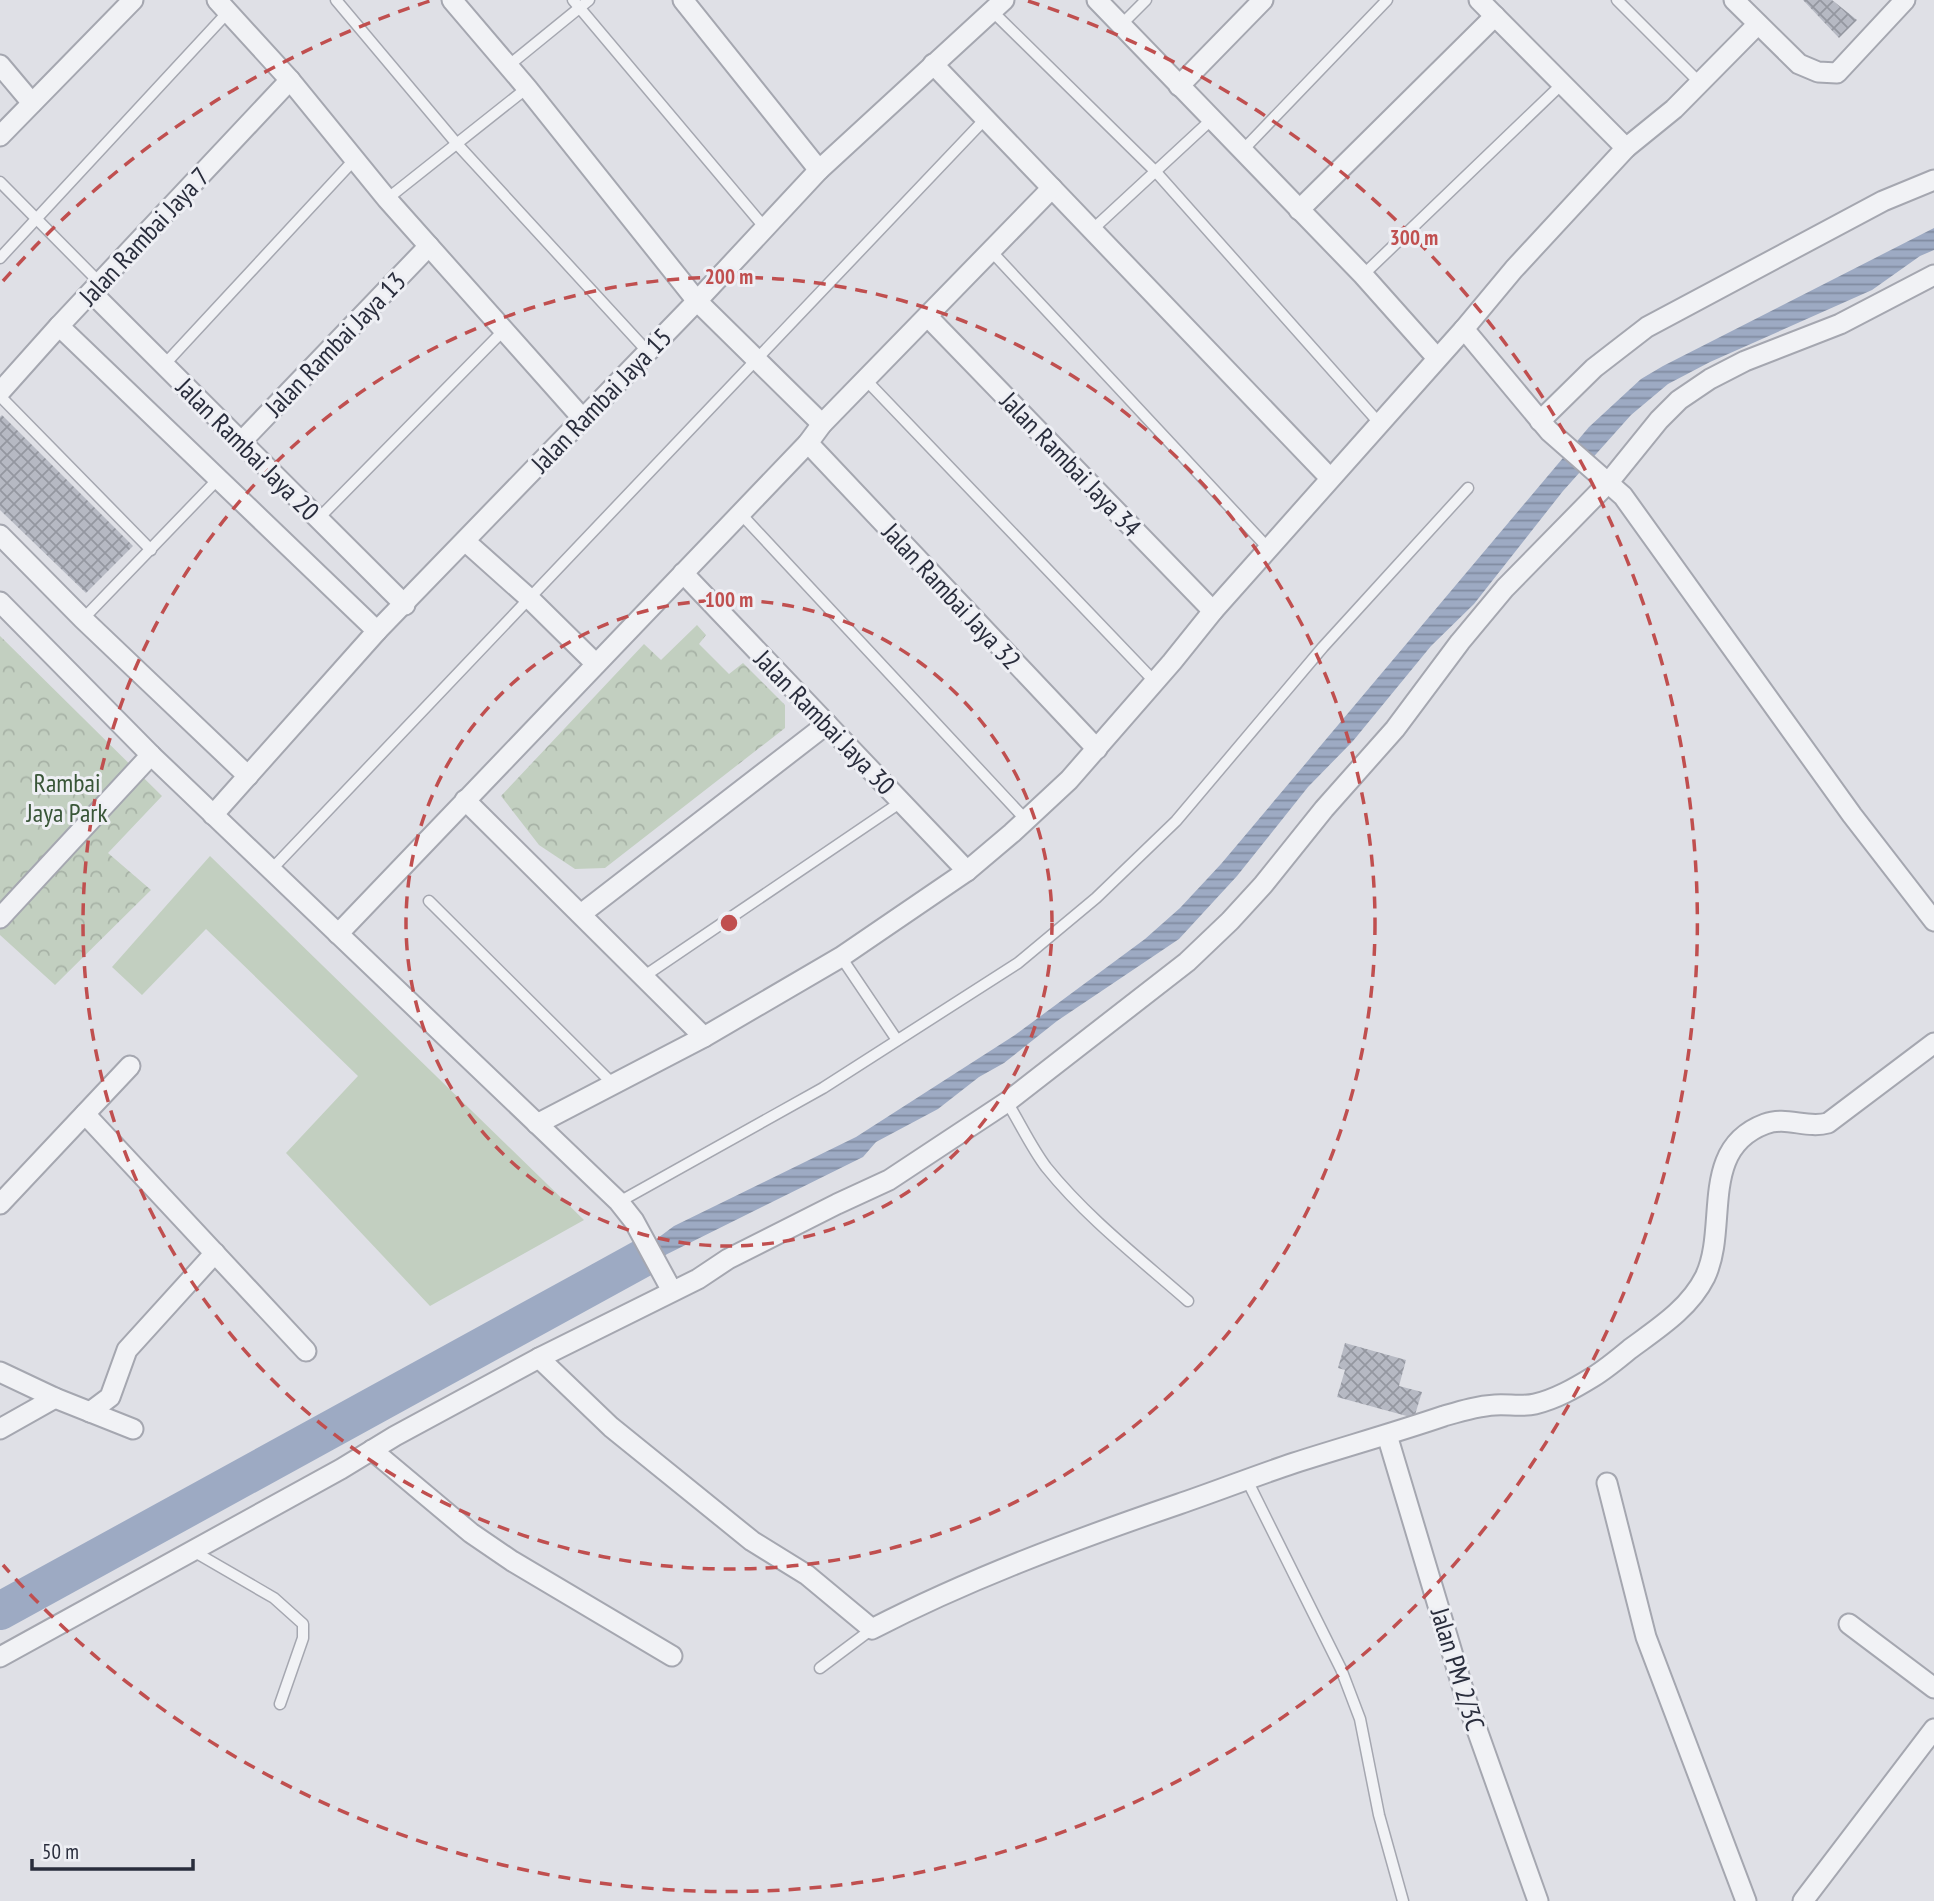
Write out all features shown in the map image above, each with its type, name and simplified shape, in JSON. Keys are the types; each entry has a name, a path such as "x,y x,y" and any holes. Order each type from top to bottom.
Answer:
{"street":[{"path":"0,136 133,0"},
{"path":"452,0 697,301 822,424"},
{"path":"683,0 819,170"},
{"path":"1097,0 1363,275 1437,358"},
{"path":"1179,86 1263,0"},
{"path":"1479,0 1626,148"},
{"path":"1734,0 1799,64 1818,72 1836,73 1905,0"},
{"name":"Jalan Rambai Jaya 15","path":"213,815 377,631 697,301 819,170 998,5"},
{"path":"222,6 290,80 387,199 583,419"},
{"path":"1300,210 1495,16"},
{"path":"537,1124 704,1037 841,957 967,871 1026,820 1069,780 1097,749 1213,611 1464,329 1514,269 1626,148 1674,109 1758,24"},
{"path":"933,64 1330,478"},
{"path":"0,65 32,103"},
{"name":"Jalan Rambai Jaya 7","path":"0,394 59,326 290,80"},
{"path":"1544,426 1594,368 1647,327 1883,201 1934,180"},
{"path":"338,934 807,443 822,424 1052,188"},
{"name":"Jalan Rambai Jaya 13","path":"242,442 429,246"},
{"path":"0,1657 668,1283 698,1279 728,1259 889,1180 1007,1102 1187,962 1230,921 1395,729 1460,642 1505,588 1608,483 1659,420 1679,400 1710,379 1745,361 1840,324 1934,275"},
{"name":"Jalan Rambai Jaya 20","path":"96,288 164,365 405,605"},
{"name":"Jalan Rambai Jaya 34","path":"929,317 1213,611"},
{"name":"Jalan Rambai Jaya 20","path":"59,326 377,631"},
{"path":"1464,329 1544,426 1623,496 1852,815 1934,920"},
{"name":"Jalan Rambai Jaya 32","path":"807,443 1097,749"},
{"path":"0,535 83,619 248,776"},
{"path":"465,541 530,598 596,664"},
{"name":"Jalan Rambai Jaya 30","path":"683,573 967,871"},
{"path":"0,601 151,755 619,1202 634,1221 668,1283"},
{"path":"581,914 827,724"},
{"path":"0,918 151,755"},
{"path":"465,800 704,1037"},
{"path":"538,1358 622,1436 752,1541 807,1575 872,1629 983,1576 1068,1542 1466,1409 1496,1405 1532,1405 1557,1397 1597,1375 1674,1315 1694,1294 1705,1277 1712,1256 1722,1174 1728,1155 1741,1138 1773,1122 1814,1127 1828,1123 1934,1043"},
{"path":"0,1204 130,1066"},
{"path":"85,1114 306,1351"},
{"path":"90,1412 110,1397 127,1350 215,1254"},
{"path":"0,1372 132,1429"},
{"path":"0,1429 55,1398"},
{"name":"Jalan PM 2/3C","path":"1387,1435 1466,1699 1538,1901"},
{"path":"372,1450 471,1533 512,1562 672,1656"},
{"path":"1608,1483 1646,1637 1746,1901"},
{"path":"1849,1624 1934,1688"},
{"path":"1803,1901 1934,1729"}],"lane":[{"path":"336,0 457,144 648,352"},
{"path":"508,66 576,4 589,0"},
{"path":"1121,25 1146,0"},
{"path":"1241,151 1387,0"},
{"path":"1616,0 1700,83"},
{"path":"576,4 765,229"},
{"path":"998,5 1156,172 1380,424"},
{"path":"0,258 222,6"},
{"path":"1363,275 1563,83"},
{"path":"387,199 527,89"},
{"path":"271,870 986,118"},
{"path":"1092,230 1211,120"},
{"path":"164,365 354,160"},
{"path":"0,182 37,219 96,288"},
{"path":"992,252 1269,549"},
{"path":"318,519 504,330"},
{"path":"866,380 1155,682"},
{"path":"0,394 150,550"},
{"path":"83,619 219,478"},
{"path":"619,1202 823,1088 1018,963 1096,898 1176,821 1323,647 1468,488"},
{"path":"740,513 1026,820"},
{"path":"643,977 901,802"},
{"path":"429,901 613,1084"},
{"path":"841,957 897,1040"},
{"path":"1007,1102 1045,1164 1072,1196 1103,1227 1188,1301"},
{"path":"1247,1480 1342,1669 1360,1719 1379,1815 1403,1901"},
{"path":"193,1551 274,1598 303,1624 303,1638 280,1704"},
{"path":"820,1668 872,1629"}],"green space":[{"path":"697,625 706,635 699,644 729,674 743,663 785,705 785,728 605,868 575,869 539,845 501,796 644,644 661,660"},
{"name":"Rambai Jaya Park","path":"0,636 162,796 108,853 151,890 55,985 0,935"},
{"path":"210,856 584,1220 430,1306 286,1153 358,1076 206,929 142,995 112,967"}],"water":[{"path":"1934,228 1934,250 1920,256 1872,290 1710,362 1668,384 1631,415 1563,491 1474,604 1431,646 1353,741 1308,787 1237,876 1179,939 1057,1021 1004,1063 979,1077 938,1109 876,1142 863,1157 623,1276 619,1267 674,1226 856,1137 1015,1035 1145,939 1180,908 1221,864 1589,427 1641,379"}],"building":[{"path":"1803,0 1832,0 1857,20 1839,38"},
{"path":"2,415 133,546 86,593 0,510"},
{"path":"1345,1343 1406,1360 1399,1386 1422,1392 1414,1418 1337,1397 1345,1370 1338,1368"}],"waterway":[{"path":"0,1611 641,1259"}]}
